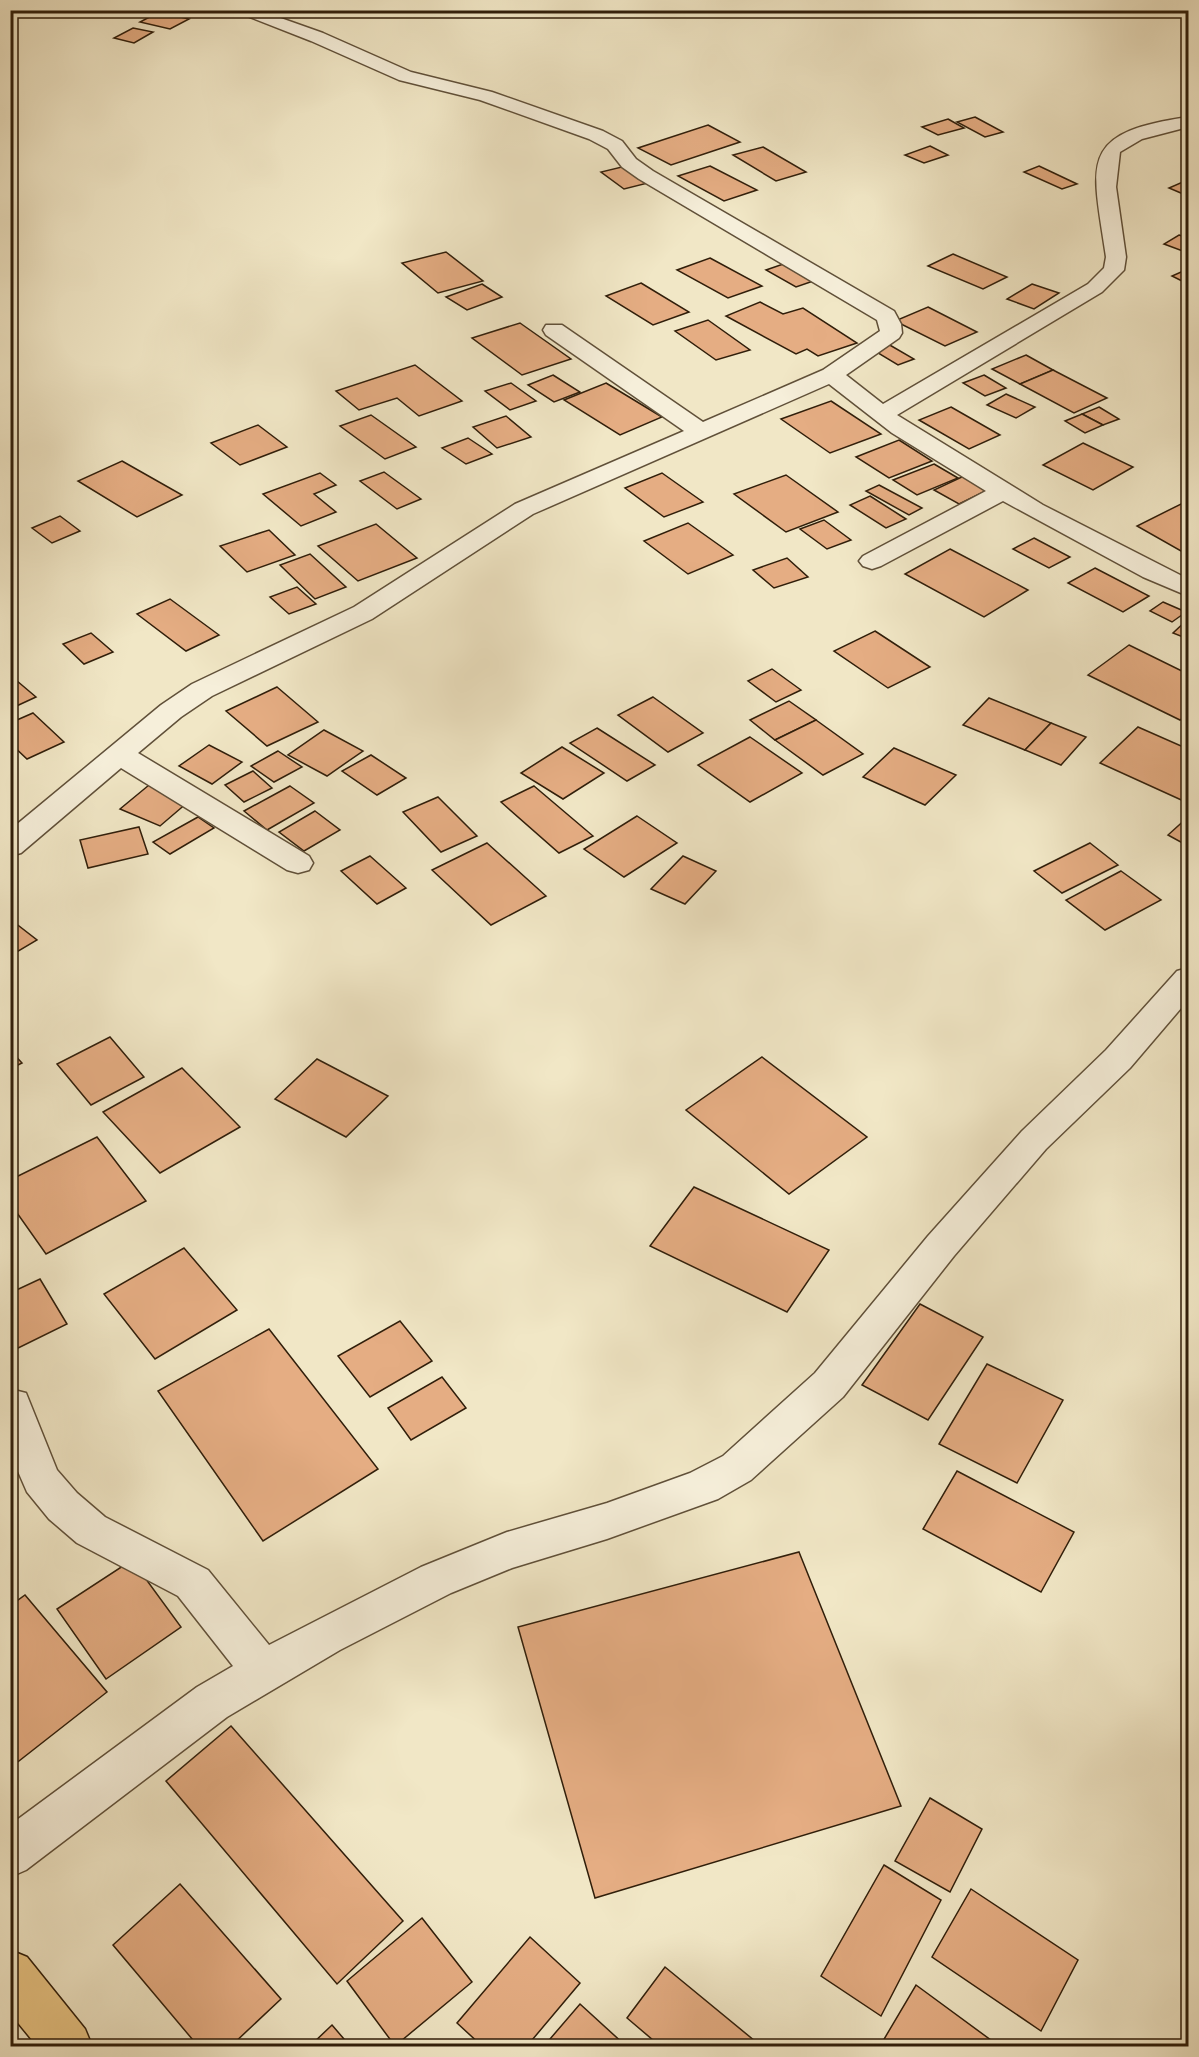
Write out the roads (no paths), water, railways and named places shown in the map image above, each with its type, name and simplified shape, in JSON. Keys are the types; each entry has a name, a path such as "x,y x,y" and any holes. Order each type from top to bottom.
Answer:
{"main road":[{"path":"10,1974 68,2046"}],"street":[{"path":"10,846 171,711 202,690 237,671 363,613 525,509 831,375 891,333 886,316 646,175 608,141 503,102 405,76 317,37 240,10"},
{"path":"882,414 1095,288 1114,270 1116,257 1106,167 1110,151 1126,138 1152,129 1188,122"},
{"path":"554,330 700,432"},
{"path":"831,375 900,428 1004,492 1103,547 1188,588"},
{"path":"872,561 1004,492"},
{"path":"119,754 298,863"},
{"path":"10,1854 212,1702 325,1636 436,1580 507,1551 607,1521 704,1486 737,1468 829,1385 941,1246 1034,1140 1118,1059 1188,979"},
{"path":"12,1405 41,1480 63,1506 100,1535 193,1583 263,1671"}]}
